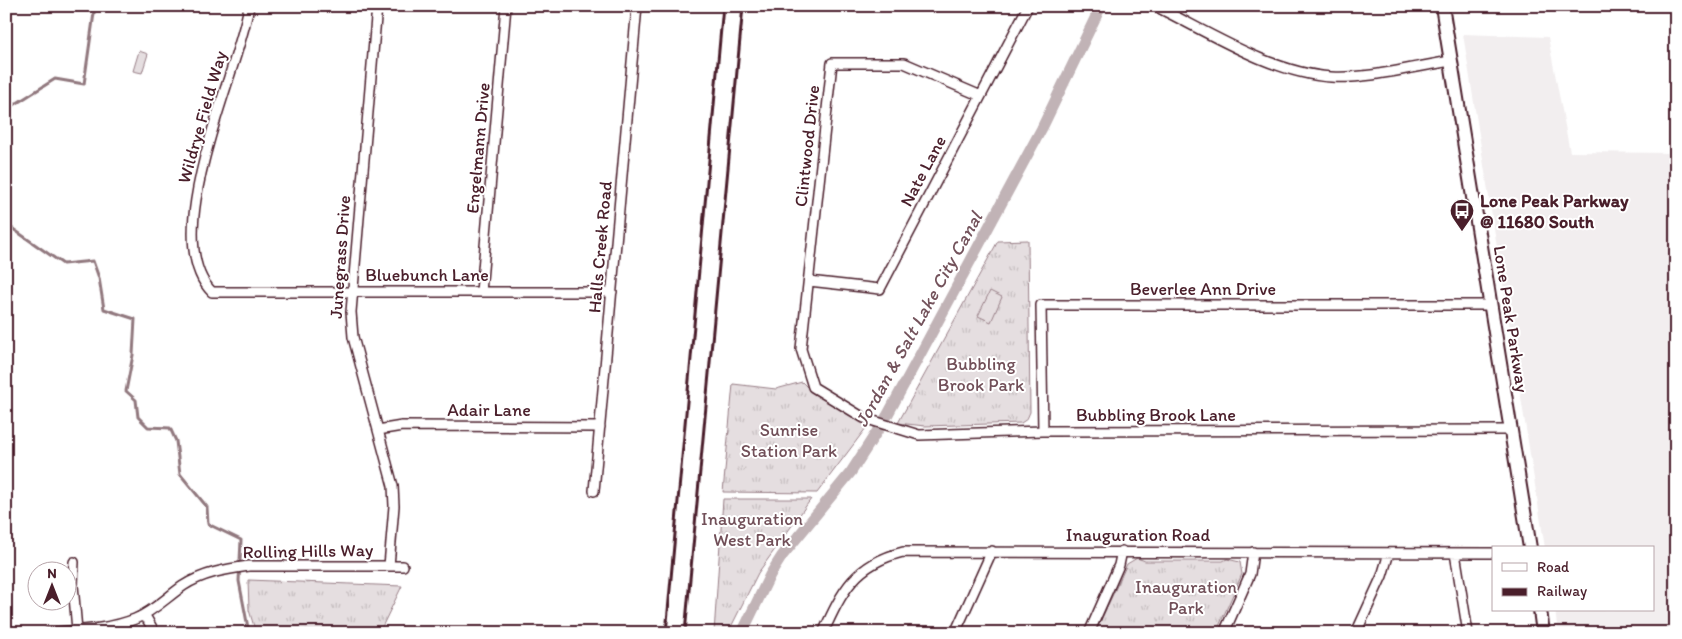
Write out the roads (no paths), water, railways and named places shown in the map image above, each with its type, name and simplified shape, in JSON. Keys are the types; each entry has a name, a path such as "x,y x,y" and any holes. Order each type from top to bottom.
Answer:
{"main road":[{"name":"Lone Peak Parkway","path":"1442,6 1530,546"},
{"path":"1540,612 1543,633"}],"street":[{"name":"Wildrye Field Way","path":"212,292 204,285 195,264 192,234 200,172 243,33 249,6"},
{"name":"Junegrass Drive","path":"377,6 352,291 353,337 394,496 389,566"},
{"name":"Engelmann Drive","path":"482,292 506,6"},
{"name":"Halls Creek Road","path":"594,491 637,6"},
{"name":"Nate Lane","path":"808,281 880,288 1028,6"},
{"path":"1155,6 1260,58 1291,70 1330,77 1355,76 1451,61"},
{"name":"Clintwood Drive","path":"813,387 801,350 832,62 904,62 981,96"},
{"name":"Bluebunch Lane","path":"212,292 612,292"},
{"name":"Beverlee Ann Drive","path":"1043,431 1041,305 1492,305"},
{"name":"Bubbling Brook Lane","path":"813,387 864,418 919,435 1043,431 1511,430"},
{"name":"Adair Lane","path":"378,430 402,426 600,426"},
{"name":"Inauguration Road","path":"823,633 836,602 853,579 876,561 889,555 910,551 1492,553"},
{"path":"955,633 992,551"},
{"path":"1089,633 1119,565 1122,551"},
{"path":"1224,633 1250,574 1253,552"},
{"path":"1356,633 1382,576 1389,552"},
{"path":"1455,553 1468,633"},
{"name":"Rolling Hills Way","path":"48,633 116,625 141,616 196,580 216,572 249,566 403,566"},
{"path":"75,612 77,630"},
{"path":"141,616 147,619 155,633"}],"waterway":[{"path":"6,110 55,79 84,84 95,6"},
{"name":"Jordan & Salt Lake City Canal","path":"742,633 770,575 782,556 851,472 887,416 1042,128 1101,6"},
{"path":"6,142 6,147"},
{"path":"6,224 63,264 93,261 99,278 104,309 135,319 133,355 126,391 136,400 138,417 148,427 170,428 176,441 180,474 207,507 208,524 241,540 239,581 249,633"}],"railway":[{"path":"666,633 723,6"},
{"path":"685,633 743,6"}],"place":[{"name":"Lone Peak Parkway @ 11680 South","path":"1462,232"}],"park label":[{"name":"Bubbling Brook Park","path":"981,374"},
{"name":"Sunrise Station Park","path":"789,440"},
{"name":"Inauguration West Park","path":"752,529"},
{"name":"Inauguration Park","path":"1186,597"}]}
